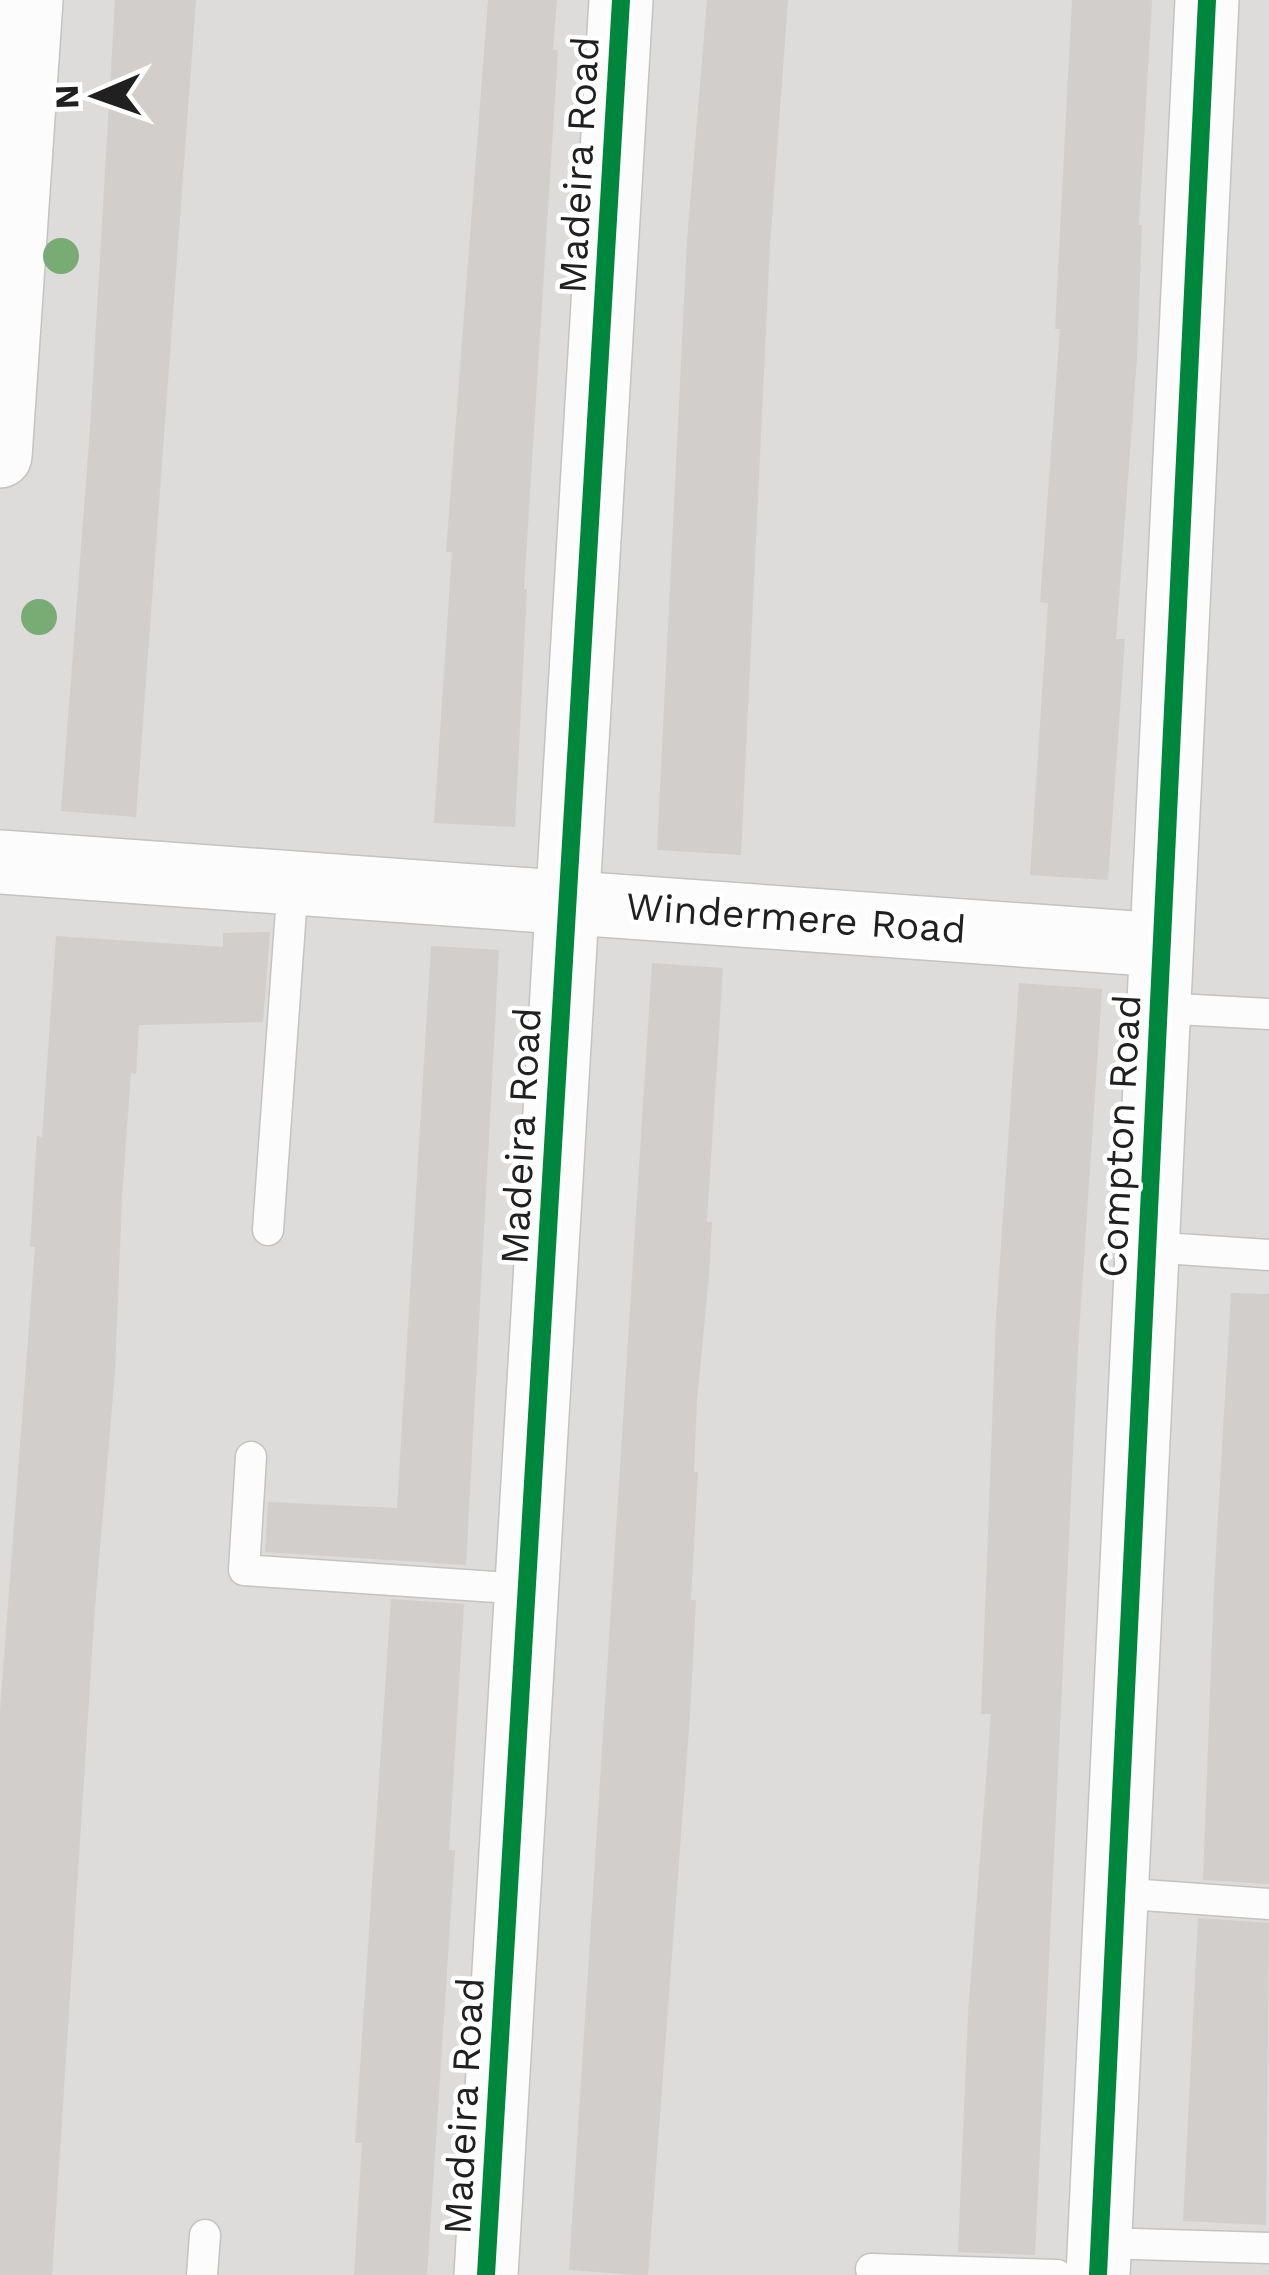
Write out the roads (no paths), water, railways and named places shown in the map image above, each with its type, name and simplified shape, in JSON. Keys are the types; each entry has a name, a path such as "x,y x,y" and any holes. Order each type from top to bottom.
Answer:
{"street":[{"path":"0,456 31,0"},
{"name":"Madeira Road","path":"486,2275 621,0"},
{"name":"Compton Road","path":"1085,2264 1116,1893 1207,0"},
{"name":"Windermere Road","path":"0,862 1161,945"}],"lane":[{"path":"268,1231 293,882"},
{"path":"1159,1008 1269,1014"},
{"path":"1147,1247 1269,1255"},
{"path":"251,1457 244,1570 526,1589"},
{"path":"1116,1893 1269,1904"},
{"path":"202,2275 205,2235"},
{"path":"871,2269 1085,2264 1269,2248"}]}
